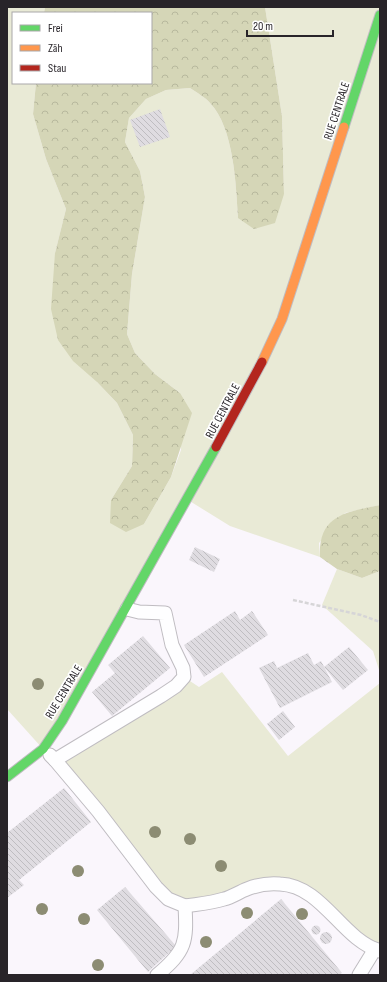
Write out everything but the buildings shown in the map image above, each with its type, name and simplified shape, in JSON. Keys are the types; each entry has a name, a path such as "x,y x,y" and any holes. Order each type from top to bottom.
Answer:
{"street":[{"name":"RUE CENTRALE","path":"7,777 43,749 62,721 127,609 260,365 282,319 380,15"}],"lane":[{"path":"55,760 161,696 176,686 184,677 183,668 172,645 165,613 140,612 127,609"},
{"path":"43,749 55,760 98,811 156,887 168,899 185,906 226,899 246,889 266,884 296,886 308,892 362,942 378,950 359,975"},
{"path":"157,975 174,961 180,952 184,941 186,927 185,906"}],"path":[{"path":"293,600 330,607 380,622"}],"green space":[{"path":"7,7 45,7 44,12 12,12 12,84 36,84 33,114 46,159 66,209 55,253 97,382 117,403 133,435 132,466 111,500 144,524 171,477 181,450 180,393 155,374 135,353 127,334 132,274 145,197 140,171 125,142 129,118 146,99 166,90 190,88 208,101 218,114 229,142 235,174 238,218 284,194 282,116 265,7 380,7 380,505 345,513 319,543 320,557 230,526 188,500 43,749 7,709"},
{"path":"45,7 265,7 282,116 284,194 275,223 254,229 238,218 235,174 229,142 218,114 206,99 190,88 166,90 146,99 129,118 125,142 140,171 145,197 132,274 127,334 135,353 155,374 180,393 192,413 171,477 144,524 126,532 110,523 111,500 132,466 133,435 117,403 97,382 73,361 58,340 51,309 55,253 66,209 46,159 33,114 36,84 152,84 152,12 44,12"},
{"path":"380,505 380,571 362,578 337,569 320,557 321,543 324,532 329,524 336,518 346,513"},
{"path":"337,569 362,578 380,571 380,673 373,651 322,605"},
{"path":"222,672 288,756 380,683 380,951 308,892 281,884 205,903 168,899 55,760 184,677 199,687"}],"traffic: fast":[{"path":"344,127 380,15"},
{"path":"7,777 43,749 62,721 216,447"}],"traffic: slow":[{"path":"262,362 282,319 344,127"}],"traffic: jam":[{"path":"216,447 262,362"}]}
